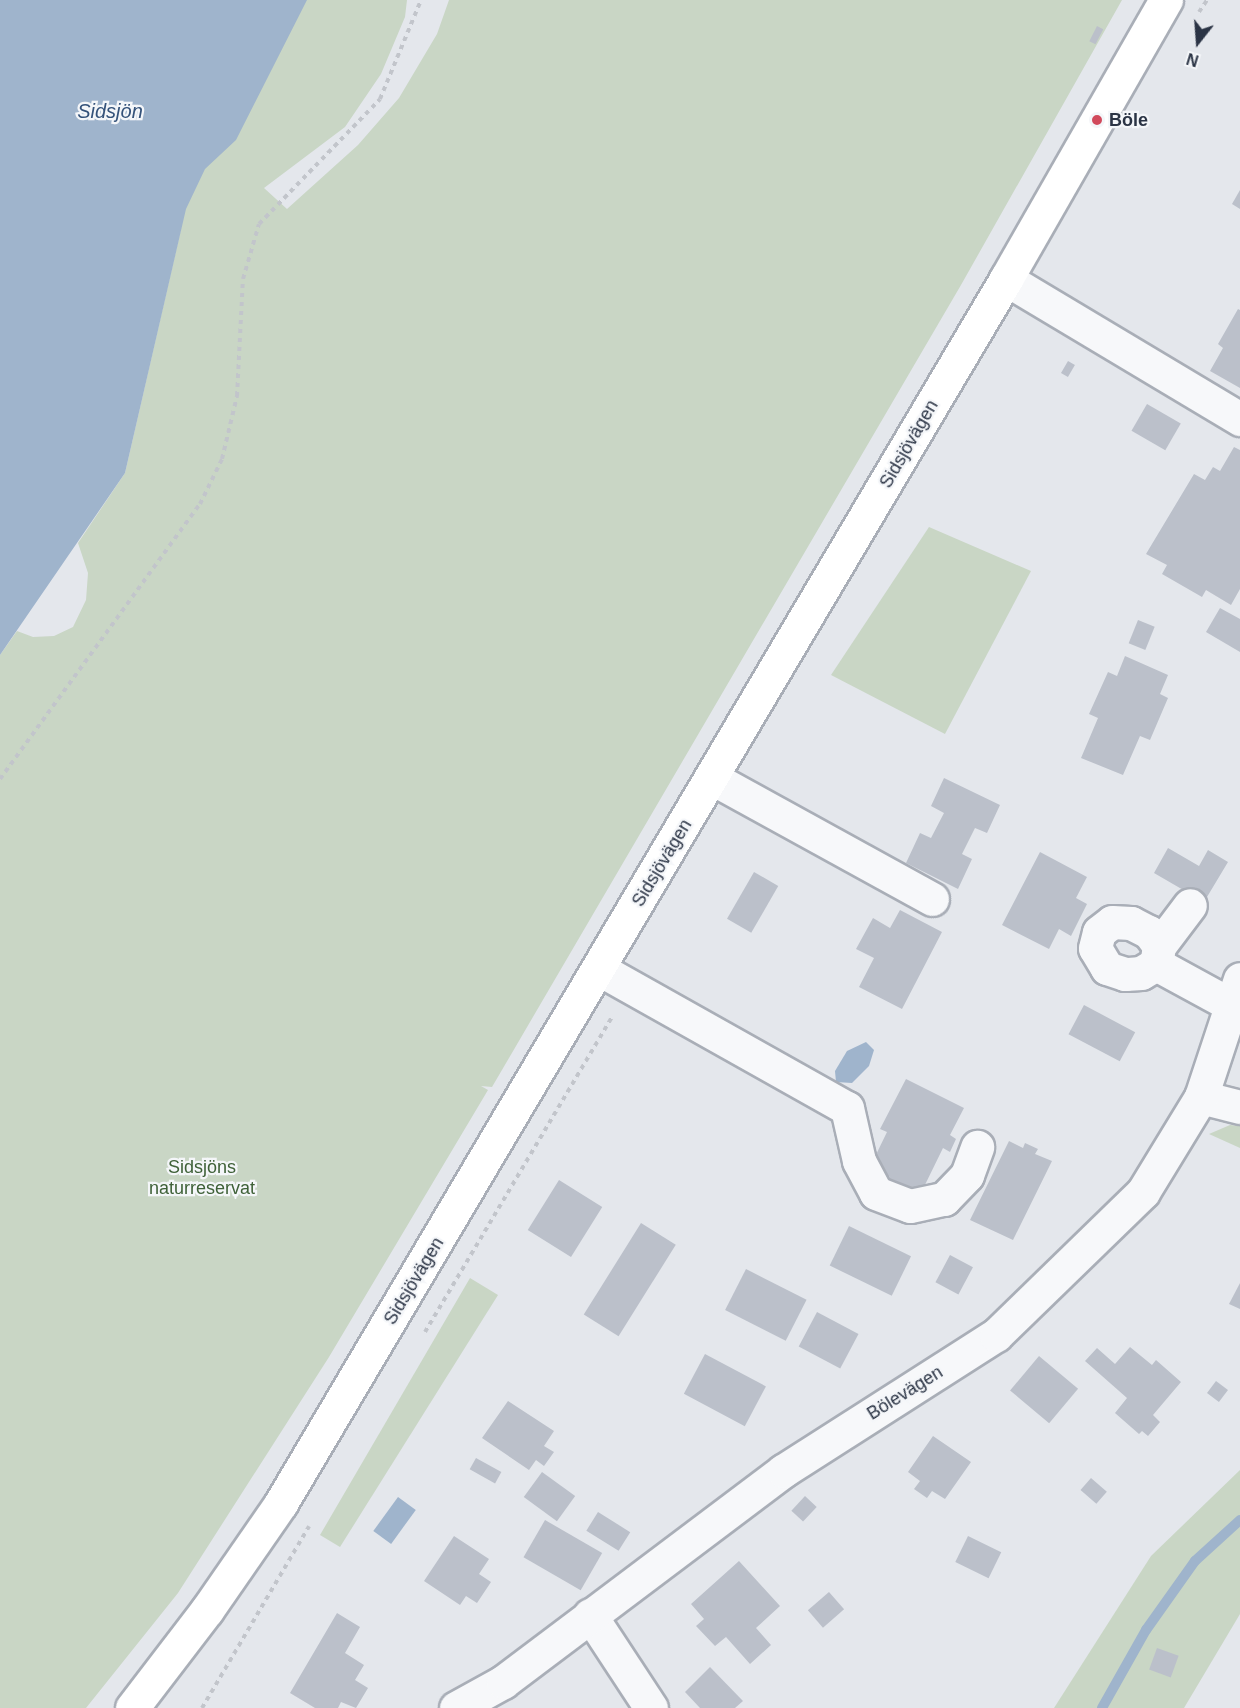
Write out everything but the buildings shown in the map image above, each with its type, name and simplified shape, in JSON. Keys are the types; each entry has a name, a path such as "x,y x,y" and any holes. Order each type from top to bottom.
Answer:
{"main road":[{"name":"Sidsjövägen","path":"132,1708 207,1610 281,1503 1006,279 1166,0"}],"street":[{"path":"1006,279 1240,419"},
{"path":"712,778 932,899"},
{"path":"1190,904 1157,955 1237,993"},
{"path":"599,969 847,1108 859,1161 876,1193 910,1206 944,1199 967,1175 977,1147"},
{"name":"Bölevägen","path":"456,1708 502,1682 783,1471 996,1335 1143,1192 1201,1097 1237,993"},
{"path":"1201,1097 1240,1107"},
{"path":"590,1615 651,1708"}],"path":[{"path":"0,779 200,504 222,459 237,396 243,279 259,224 380,99 421,0"}],"green space":[{"name":"Sidsjöns naturreservat","path":"0,0 407,0 405,17 381,74 345,127 264,188 287,209 358,145 399,98 437,34 449,0 1122,0 961,285 492,1087 481,1086 488,1090 329,1357 178,1593 86,1708 0,1708 0,655 17,631 33,637 54,636 73,627 86,600 88,573 78,543 125,473 181,229"},
{"path":"929,527 1031,571 945,734 831,675"},
{"path":"1230,1125 1240,1126 1240,1148 1209,1134"},
{"path":"470,1278 498,1295 340,1547 320,1535"},
{"path":"1240,1470 1240,1614 1184,1708 1054,1708 1151,1556"}],"water":[{"name":"Sidsjön","path":"0,0 307,0 236,140 205,169 186,209 125,473 0,655"},
{"path":"866,1042 874,1050 869,1066 852,1083 836,1082 835,1071 847,1051"},
{"path":"398,1497 416,1510 391,1544 373,1531"}],"waterway":[{"path":"1102,1708 1146,1630 1195,1561 1240,1520"}],"place":[{"name":"Böle","path":"1097,120"}]}
